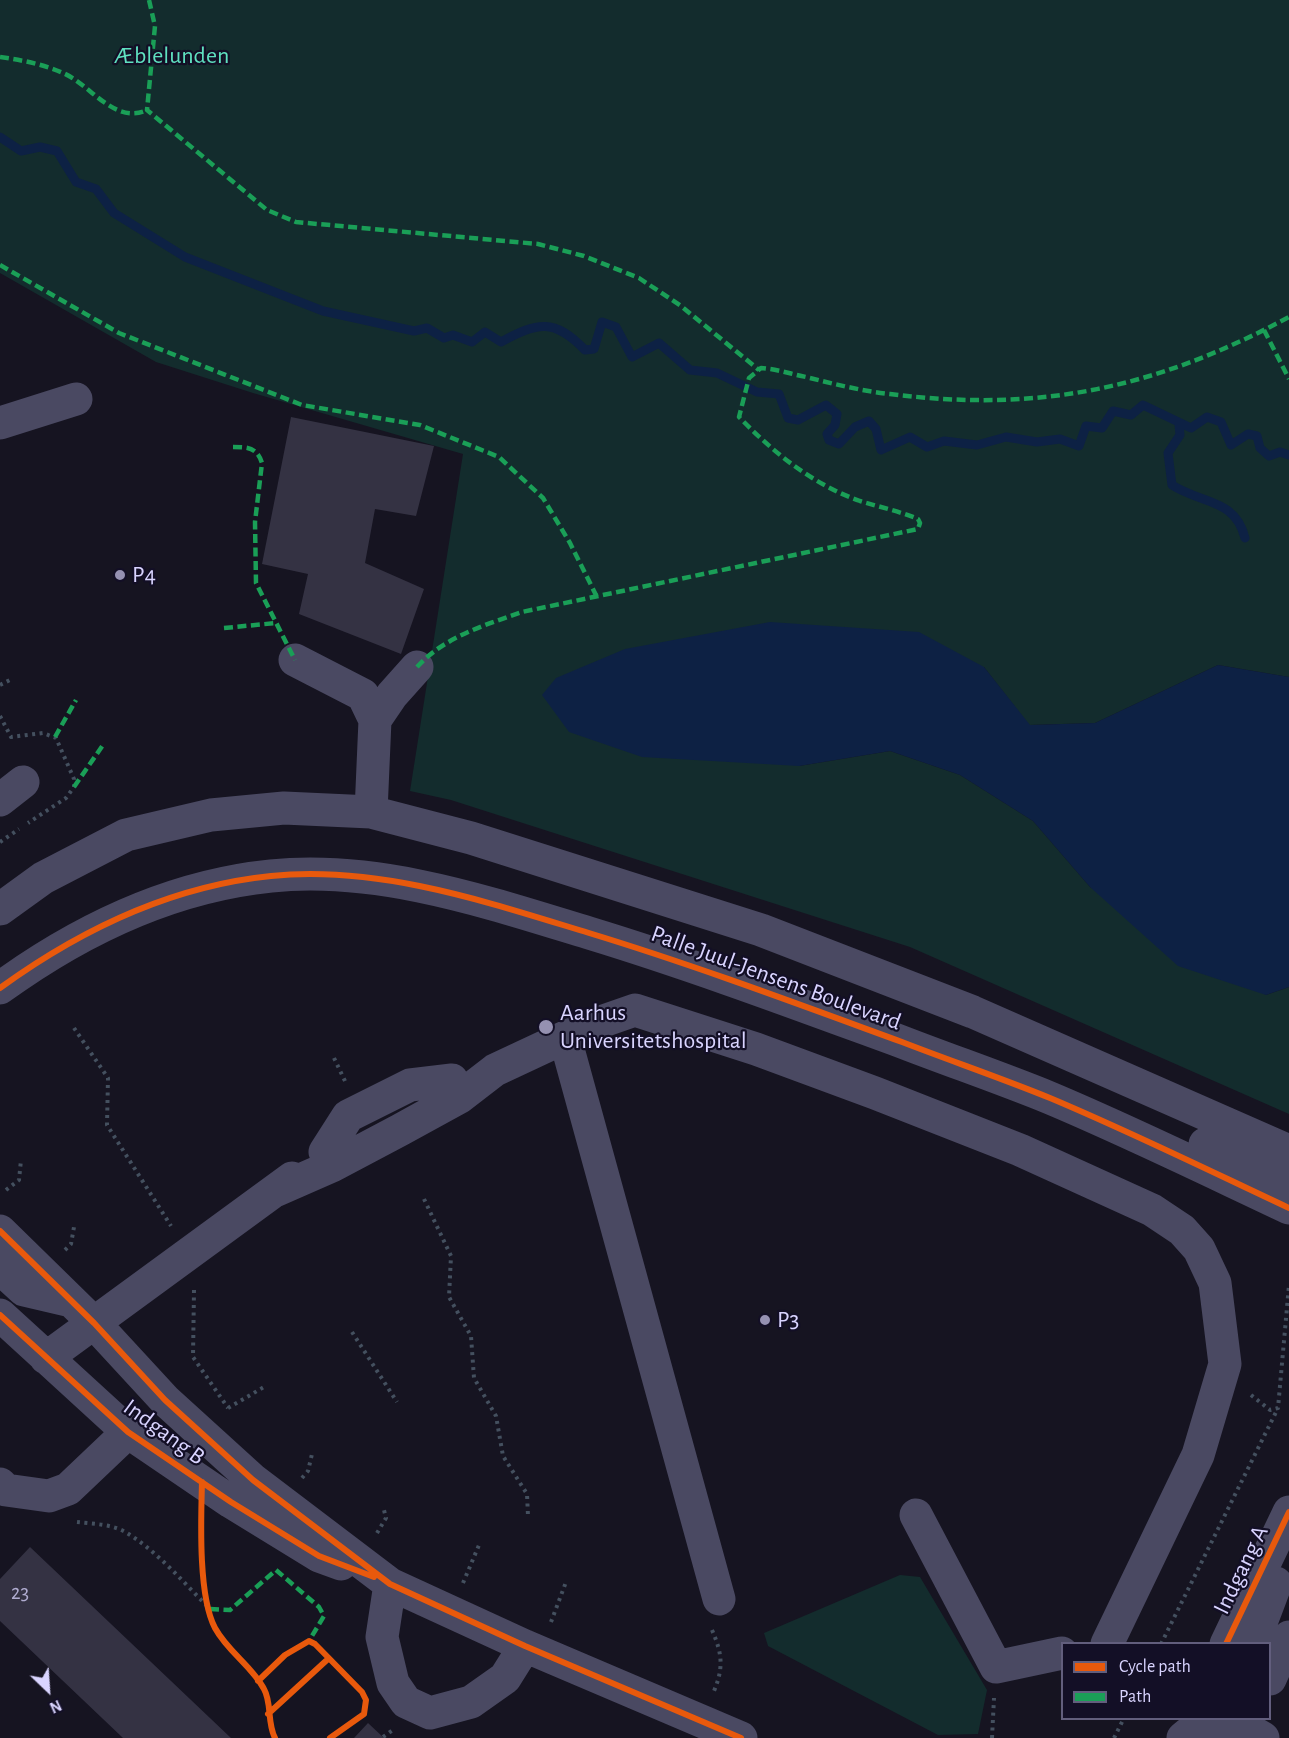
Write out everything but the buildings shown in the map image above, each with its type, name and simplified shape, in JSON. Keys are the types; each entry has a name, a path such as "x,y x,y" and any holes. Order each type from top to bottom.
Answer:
{"street":[{"path":"0,423 76,399"},
{"path":"295,660 363,695 375,720 371,812"},
{"path":"375,720 392,695 417,667"},
{"name":"Palle Juul-Jensens Boulevard","path":"0,909 43,878 126,835 211,814 284,808 371,812 471,838 761,930 973,1012 1289,1150"},
{"name":"Palle Juul-Jensens Boulevard","path":"0,988 101,925 180,893 271,876 329,875 421,886 513,910 652,952 1051,1099 1289,1208"},
{"path":"46,1358 275,1191 329,1159 455,1088 565,1038 635,1010 756,1049 1020,1150 1152,1210 1182,1230 1199,1249 1215,1282 1225,1364 1198,1455 1108,1642"},
{"path":"565,1038 719,1599"},
{"path":"1051,1099 1190,1137 1289,1182"},
{"path":"0,1231 94,1323 165,1400 253,1480 390,1584 525,1646 741,1738"},
{"path":"0,1268 24,1290 71,1301"},
{"name":"Indgang B","path":"0,1315 128,1432 231,1502 319,1556 390,1584"},
{"path":"0,1484 6,1490 49,1496 68,1489 128,1432"},
{"name":"Indgang A","path":"1227,1642 1289,1512"},
{"path":"916,1515 996,1667 1061,1653"},
{"path":"1254,1642 1276,1582 1289,1519"},
{"path":"390,1584 381,1637 393,1683 406,1702 429,1713 471,1702 505,1678 525,1646"},
{"path":"1271,1675 1289,1637"},
{"path":"1182,1738 1190,1720"},
{"path":"1182,1738 1200,1726 1240,1729"}],"path":[{"path":"0,685 10,680"},
{"path":"74,1028 108,1078 107,1125 168,1219 185,1255 194,1268 193,1357 228,1408"},
{"path":"6,1190 19,1180 21,1160"},
{"path":"424,1199 451,1256 449,1297 471,1336 474,1378 496,1416 503,1456 527,1494 528,1516"},
{"path":"63,1251 71,1244 74,1227"},
{"path":"1162,1642 1278,1408 1287,1333 1289,1286"},
{"path":"352,1332 397,1402"},
{"path":"1222,1375 1229,1377 1270,1410 1278,1408"},
{"path":"297,1484 308,1471 312,1454"},
{"path":"49,1496 57,1515 126,1532 158,1557 210,1609"},
{"path":"375,1535 386,1518 383,1506"},
{"path":"463,1583 479,1545"},
{"path":"551,1622 566,1582"},
{"path":"992,1738 996,1667"},
{"path":"1114,1738 1123,1720"}],"green space":[{"name":"Æblelunden","path":"0,0 1289,0 1289,677 1218,665 1095,723 1029,725 984,667 799,766 890,751 960,775 1033,821 1090,887 1266,995 1289,987 1289,1114 910,947 451,800 410,791 463,454 253,393 156,362 0,273"},
{"path":"900,1575 920,1577 987,1690 978,1734 938,1735 768,1646 764,1633"}],"water":[{"path":"770,622 919,632 984,667 1030,725 1095,723 1218,665 1289,677 1289,987 1266,995 1178,966 1090,887 1033,821 960,775 890,751 799,766 642,757 569,732 542,695 556,678 625,649"}],"waterway":[{"path":"0,137 21,151 40,147 57,151 76,182 96,189 114,213 185,257 323,311 414,331 427,328 444,338 453,335 472,342 485,332 501,342 525,330 545,326 564,332 585,350 594,349 602,322 616,327 632,357 659,343 690,370 717,373 757,392 779,394 788,418 798,420 826,405 837,414 835,425 827,434 829,440 839,444 855,427 869,421 876,429 881,450 910,437 927,447 944,441 977,445 1006,437 1037,442 1060,439 1079,446 1086,426 1102,428 1113,411 1131,415 1143,405 1191,428 1207,417 1221,422 1231,445 1248,434 1257,436 1260,448 1269,456 1280,452 1289,455"},
{"path":"1179,424 1180,435 1168,453 1172,485 1225,509 1240,525 1245,538"}],"marked path":[{"path":"149,0 155,26 147,110 267,210 296,222 538,244 584,256 639,278 681,306 759,370"},
{"path":"0,57 48,67 63,73 113,108 124,112 135,113 147,110"},
{"path":"0,265 119,333 302,405 420,425 499,457 543,498 570,543 598,599"},
{"path":"417,667 452,640 522,612 918,529 920,523 918,519 842,494 810,476 780,455 739,417 749,378 761,368 890,394 945,399 997,400 1048,397 1144,378 1192,362 1289,317"},
{"path":"1264,330 1289,379"},
{"path":"233,447 251,449 262,463 255,522 256,583 295,660"},
{"path":"224,628 276,623"},
{"path":"55,737 76,700"},
{"path":"74,787 103,745"},
{"path":"210,1609 230,1610 276,1570 319,1607 324,1616 309,1641"}],"cycle path":[{"path":"0,988 62,947 95,930 128,914 198,890 234,881 311,874 392,881 511,909 628,945 824,1013 1050,1098 1289,1208"},
{"path":"0,1231 94,1323 165,1400 253,1480 390,1584 525,1646 741,1738"},
{"path":"0,1315 128,1432 231,1502 319,1556 374,1577"},
{"path":"202,1482 203,1577 210,1614 220,1637 253,1673 264,1689 275,1738"},
{"path":"1227,1642 1289,1512"},
{"path":"258,1681 285,1655 309,1641 315,1644 362,1692 366,1700 364,1714 330,1738"},
{"path":"268,1714 328,1659"}],"place":[{"name":"P4","path":"120,575"},
{"name":"Aarhus Universitetshospital","path":"546,1027"},
{"name":"P3","path":"765,1320"}]}
